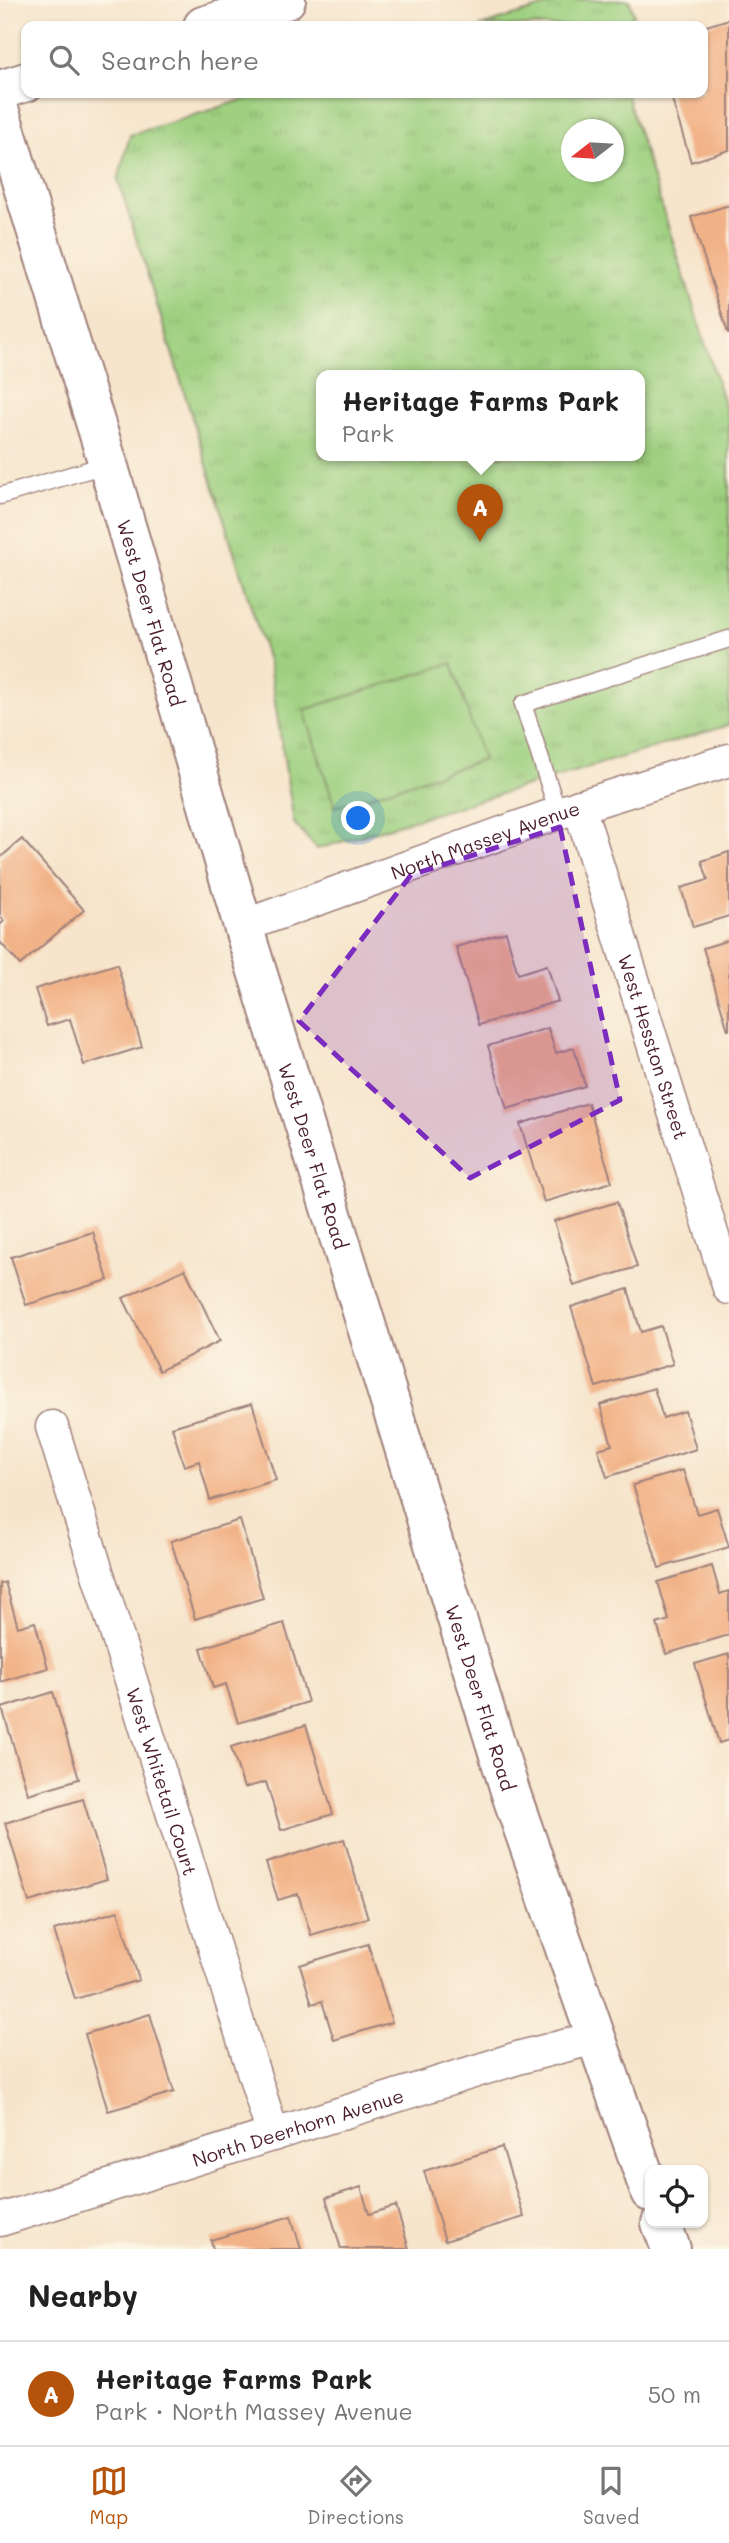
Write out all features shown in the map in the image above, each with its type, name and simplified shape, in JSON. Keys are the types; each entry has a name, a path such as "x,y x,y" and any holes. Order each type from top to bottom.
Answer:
{"main road":[{"path":"219,21 286,0"},
{"path":"0,90 21,84"},
{"name":"West Deer Flat Road","path":"0,112 108,464 243,926 511,1794 645,2178"},
{"path":"663,2228 671,2249"}],"street":[{"name":"North Massey Avenue","path":"243,926 568,810 729,760"},
{"name":"West Hesston Street","path":"568,810 729,1288"},
{"name":"West Whitetail Court","path":"52,1427 272,2135"},
{"name":"North Deerhorn Avenue","path":"0,2220 521,2057 595,2038"}],"lane":[{"path":"0,496 108,464"},
{"path":"568,810 523,704 729,639"}],"highlighted area":[{"path":"560,827 620,1100 470,1178 299,1021 411,875"}],"green space":[{"path":"565,0 629,0 634,14 630,21 496,21"},
{"path":"249,98 628,98 729,419 729,725 317,849 294,823 269,664 118,180 130,135"},
{"path":"452,663 483,760 335,807 304,710"}],"building":[{"path":"729,19 729,150 691,162 672,98 708,98 708,25"},
{"path":"729,205 729,333 728,333 691,217"},
{"path":"22,839 84,910 20,965 0,942 0,925 4,921 0,916 0,858"},
{"path":"729,852 729,916 693,927 681,888 708,880 702,861"},
{"path":"506,932 518,974 547,965 558,1001 479,1025 456,947"},
{"path":"729,940 729,1030 728,1030 703,948"},
{"path":"117,964 142,1047 84,1065 70,1019 47,1026 35,989"},
{"path":"548,1028 556,1053 574,1048 585,1086 507,1109 488,1046"},
{"path":"588,1103 612,1182 544,1202 520,1124"},
{"path":"617,1202 637,1267 574,1286 554,1221"},
{"path":"93,1232 108,1280 26,1305 11,1257"},
{"path":"185,1269 220,1341 159,1371 123,1298"},
{"path":"628,1289 641,1332 661,1326 673,1364 596,1387 571,1307"},
{"path":"654,1388 663,1418 685,1411 696,1449 607,1477 598,1449 612,1445 600,1405"},
{"path":"252,1403 276,1480 210,1500 199,1461 184,1466 172,1427"},
{"path":"683,1470 697,1514 717,1508 729,1547 659,1568 633,1485"},
{"path":"240,1520 263,1598 195,1619 171,1541"},
{"path":"712,1566 720,1594 729,1591 729,1635 666,1654 657,1624 669,1620 658,1582"},
{"path":"5,1582 18,1627 35,1622 48,1668 0,1682 0,1584"},
{"path":"284,1623 308,1702 238,1723 226,1684 213,1688 201,1648"},
{"path":"729,1654 729,1740 719,1743 695,1664"},
{"path":"53,1692 79,1779 28,1794 2,1708"},
{"path":"306,1725 333,1814 281,1830 266,1782 244,1788 231,1747"},
{"path":"83,1799 107,1879 29,1902 5,1823"},
{"path":"344,1839 368,1918 311,1935 298,1894 278,1900 266,1863"},
{"path":"118,1911 139,1980 75,1999 54,1930"},
{"path":"368,1944 392,2022 334,2040 322,2001 312,2004 300,1965"},
{"path":"150,2014 174,2092 108,2111 85,2034"},
{"path":"502,2147 524,2217 445,2241 424,2171"},
{"path":"361,2187 369,2214 396,2206 409,2249 341,2249 326,2198"},
{"path":"291,2216 301,2249 213,2249 211,2240"}],"place":[{"name":"Heritage Farms Park","path":"480,542"}]}
